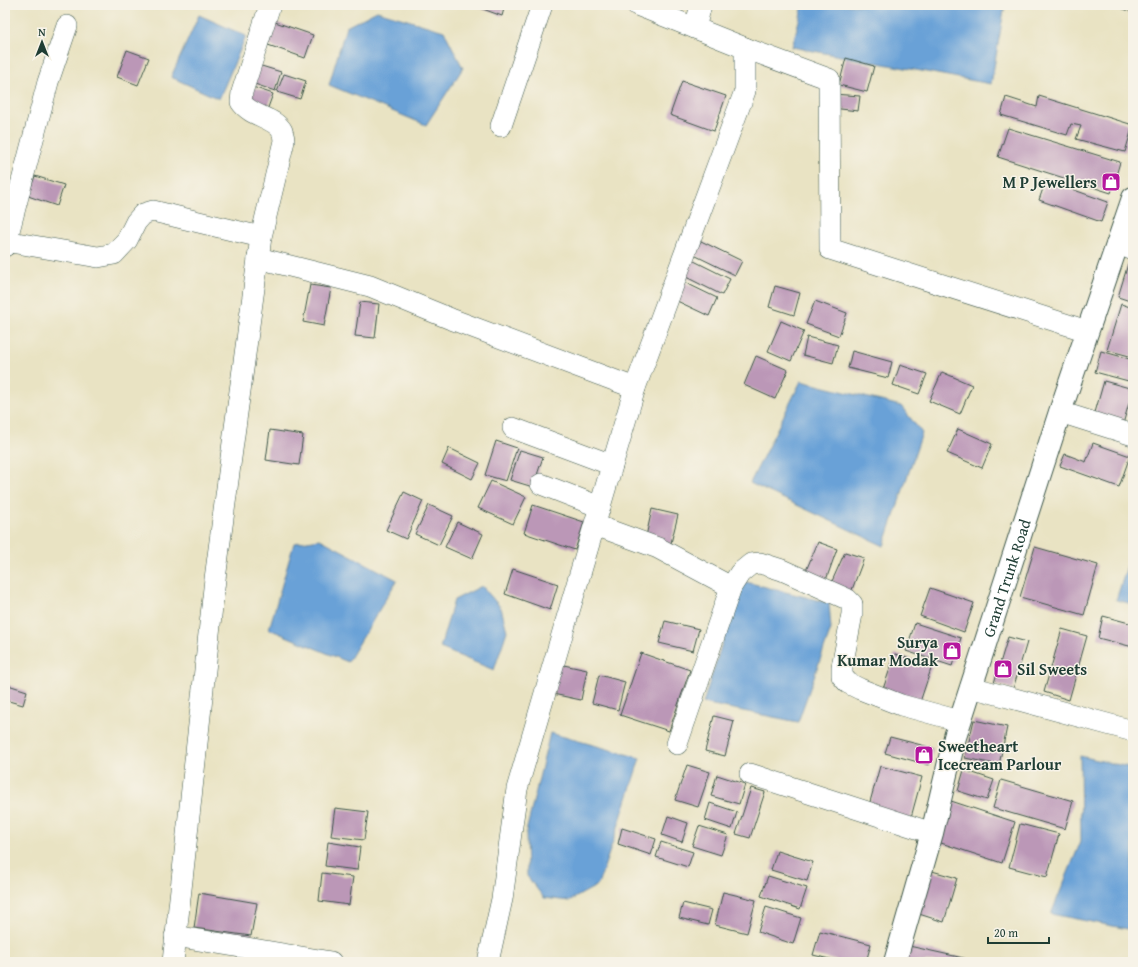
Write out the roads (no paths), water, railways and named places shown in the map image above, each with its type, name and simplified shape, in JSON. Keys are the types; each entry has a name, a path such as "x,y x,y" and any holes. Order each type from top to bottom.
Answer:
{"main road":[{"name":"Grand Trunk Road","path":"895,962 932,833 955,737 1087,331 1125,246 1133,198"}],"street":[{"path":"173,962 215,579 258,258 261,237 284,141 282,131 273,122 246,109 241,102 242,92 270,5"},
{"path":"501,126 542,5"},
{"path":"637,5 745,48 829,79 830,250 1087,331"},
{"path":"694,28 701,5"},
{"path":"67,26 48,82 5,242 98,257 114,254 128,240 136,222 143,214 153,211 261,237"},
{"path":"488,962 502,899 517,790 635,388 745,90 745,48"},
{"path":"258,258 370,286 451,319 635,388"},
{"path":"1060,412 1133,435"},
{"path":"513,428 612,466"},
{"path":"541,484 597,516 730,587"},
{"path":"677,744 730,587 740,574 751,564 760,563 782,570 847,599 852,604 852,614 842,667 842,676 848,682 877,696 901,705 960,721"},
{"path":"971,687 1133,731"},
{"path":"750,774 932,833"},
{"path":"175,936 331,962"}],"water":[{"path":"803,5 1005,5 991,84 792,47"},
{"path":"377,11 444,31 463,68 426,125 329,85 346,27"},
{"path":"199,15 246,36 219,99 171,77"},
{"path":"801,381 901,406 922,433 884,546 750,483"},
{"path":"320,539 397,580 348,662 269,629 294,543"},
{"path":"1133,548 1133,604 1116,600"},
{"path":"742,581 829,603 831,629 798,722 703,703"},
{"path":"482,586 501,608 507,631 494,670 440,648 454,600"},
{"path":"550,733 640,758 598,885 569,901 544,898 527,876 526,832"},
{"path":"1080,756 1133,768 1133,930 1051,914 1081,841"}],"place":[{"name":"M P Jewellers","path":"1111,182"},
{"name":"Surya Kumar Modak","path":"952,651"},
{"name":"Sil Sweets","path":"1003,669"},
{"name":"Sweetheart Icecream Parlour","path":"924,755"}]}
